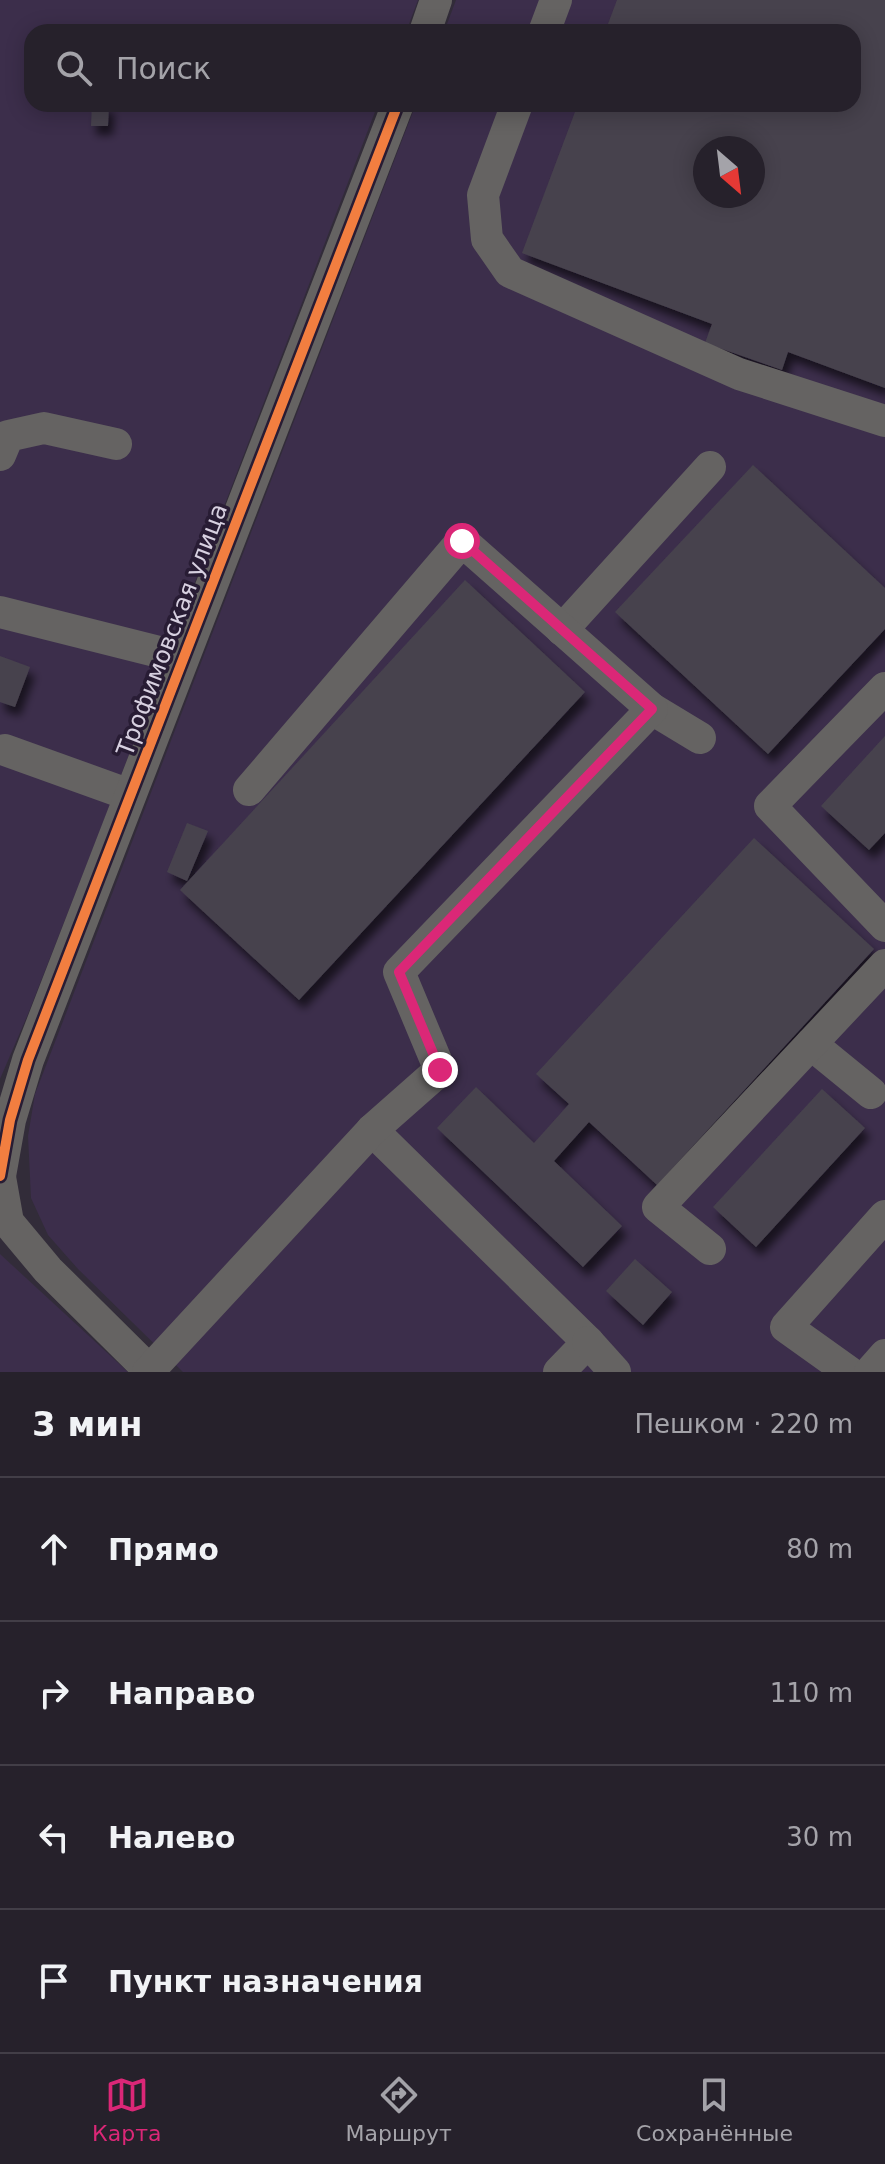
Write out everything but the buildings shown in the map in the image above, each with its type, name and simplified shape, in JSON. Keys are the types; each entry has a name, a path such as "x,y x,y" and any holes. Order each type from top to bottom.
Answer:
{"street":[{"path":"428,24 436,0"},
{"path":"547,24 556,0"},
{"name":"Трофимовская улица","path":"149,1372 48,1270 4,1219 0,1177 10,1120 14,1063 130,795 395,112"},
{"path":"514,112 483,195 487,239 510,272 739,374 885,421"},
{"path":"0,455 8,436 44,428 116,444"},
{"path":"562,630 710,467"},
{"path":"249,790 462,541 652,709 700,738"},
{"path":"0,612 183,658"},
{"path":"885,688 770,806 885,926"},
{"path":"149,1372 372,1130 440,1070 399,972 652,709"},
{"path":"5,750 130,795"},
{"path":"710,1249 658,1207 885,965"},
{"path":"811,1044 871,1093"},
{"path":"372,1130 615,1372"},
{"path":"849,1372 786,1327 885,1216"},
{"path":"559,1372 588,1342"},
{"path":"870,1372 885,1355"}],"shaded area":[{"path":"0,0 418,0 409,24 24,24 24,112 375,112 96,841 0,1079"},
{"path":"456,0 885,0 885,1372 183,1372 78,1269 48,1235 31,1198 28,1136 35,1094 413,112 861,112 861,24 447,24"},
{"path":"0,1254 128,1372 0,1372"}],"cycle path":[{"path":"0,1176 10,1120 28,1060 395,112"}],"route":[{"path":"440,1070 399,972 652,709 462,541"}]}
